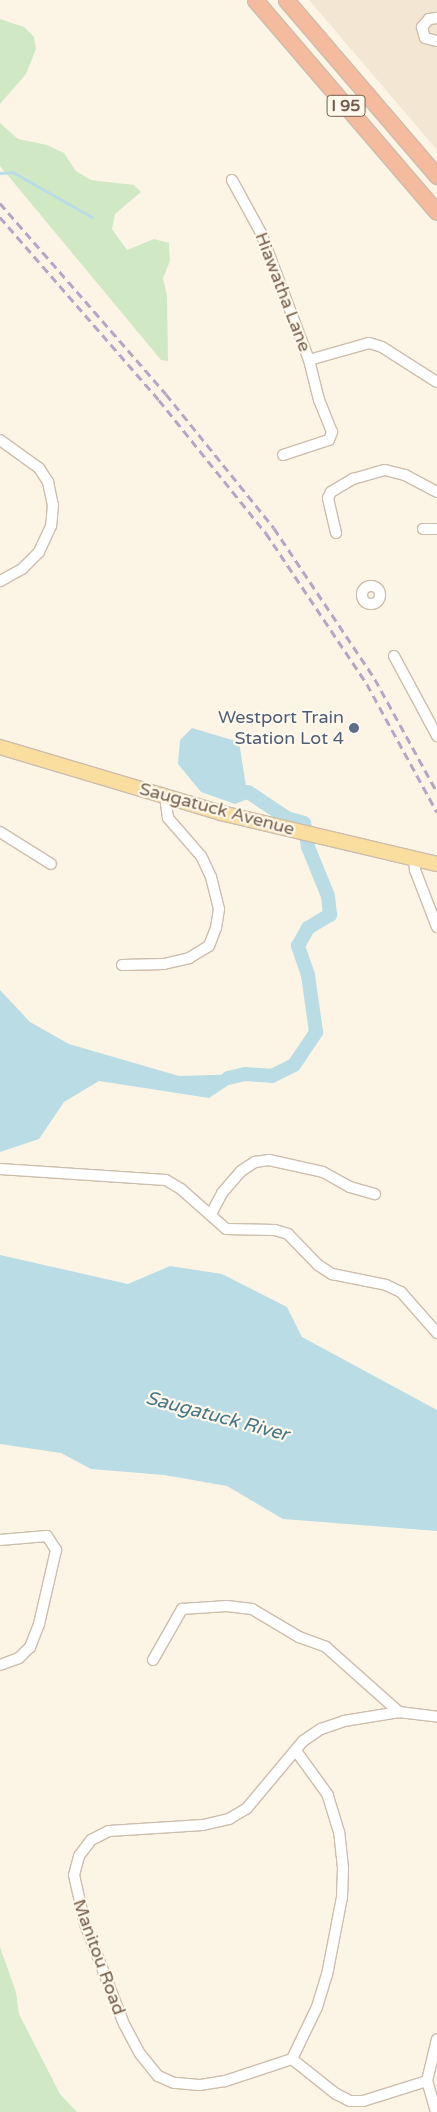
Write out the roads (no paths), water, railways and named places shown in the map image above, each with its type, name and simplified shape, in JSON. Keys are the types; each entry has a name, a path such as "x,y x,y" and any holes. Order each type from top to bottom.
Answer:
{"highway":[{"name":"I 95","path":"255,0 437,212"},
{"name":"I 95","path":"286,0 437,176"}],"main road":[{"name":"Saugatuck Avenue","path":"0,747 165,796 305,833 437,864"}],"street":[{"path":"437,18 429,18 422,28 425,38 437,41"},
{"name":"Hiawatha Lane","path":"232,180 261,233 309,360 369,343 382,347 437,382"},
{"path":"283,455 330,440 332,432 319,400 309,360"},
{"path":"0,440 23,454 42,472 50,488 53,505 51,526 38,552 22,569 0,581"},
{"path":"336,533 328,498 330,492 353,479 386,470 405,475 437,492"},
{"path":"423,530 437,529"},
{"path":"394,656 437,736"},
{"path":"122,965 164,964 189,958 209,946 216,928 219,909 211,877 201,856 168,818 165,796"},
{"path":"0,832 51,864"},
{"path":"414,859 416,874 437,927"},
{"path":"211,1214 222,1193 241,1171 255,1162 269,1160 323,1172 350,1187 375,1194"},
{"path":"0,1169 166,1180 181,1188 226,1229 275,1230 288,1234 318,1265 332,1274 386,1285 401,1292 437,1333"},
{"path":"0,1540 47,1536 56,1550 39,1624 30,1647 19,1658 0,1665"},
{"path":"154,1660 162,1640 182,1609 227,1606 252,1608 299,1637 326,1647 399,1712"},
{"name":"Manitou Road","path":"292,2059 225,2081 199,2085 174,2083 158,2076 140,2054 124,2024 85,1924 74,1875 79,1856 91,1840 109,1831 203,1825 229,1818 247,1808 296,1751 321,1729 344,1721 399,1712 437,1717"},
{"path":"296,1751 328,1795 339,1832 343,1868 342,1896 327,1975 317,2008 292,2059 336,2094 350,2101 364,2101 427,2081"},
{"path":"436,2112 427,2081 437,2039"}],"water":[{"path":"192,728 239,742 248,799 235,804 201,792 178,764 180,740"},
{"path":"0,990 30,1022 69,1044 179,1076 245,1074 209,1098 99,1081 64,1102 39,1139 0,1152"},
{"name":"Saugatuck River","path":"0,1255 128,1284 170,1266 222,1274 287,1307 302,1337 437,1410 437,1531 283,1519 227,1486 164,1475 91,1469 61,1453 0,1444"}],"waterway":[{"path":"0,173 13,172 92,217"},
{"path":"228,1078 245,1074 272,1076 294,1065 316,1032 308,975 298,946 308,928 330,915 328,896 308,847 304,823 287,818 248,792"}],"railway":[{"path":"0,203 166,394 274,528 375,679 437,792"},
{"path":"0,217 159,400 266,533 367,684 437,812"}],"place":[{"name":"Westport Train Station Lot 4","path":"354,728"}]}
